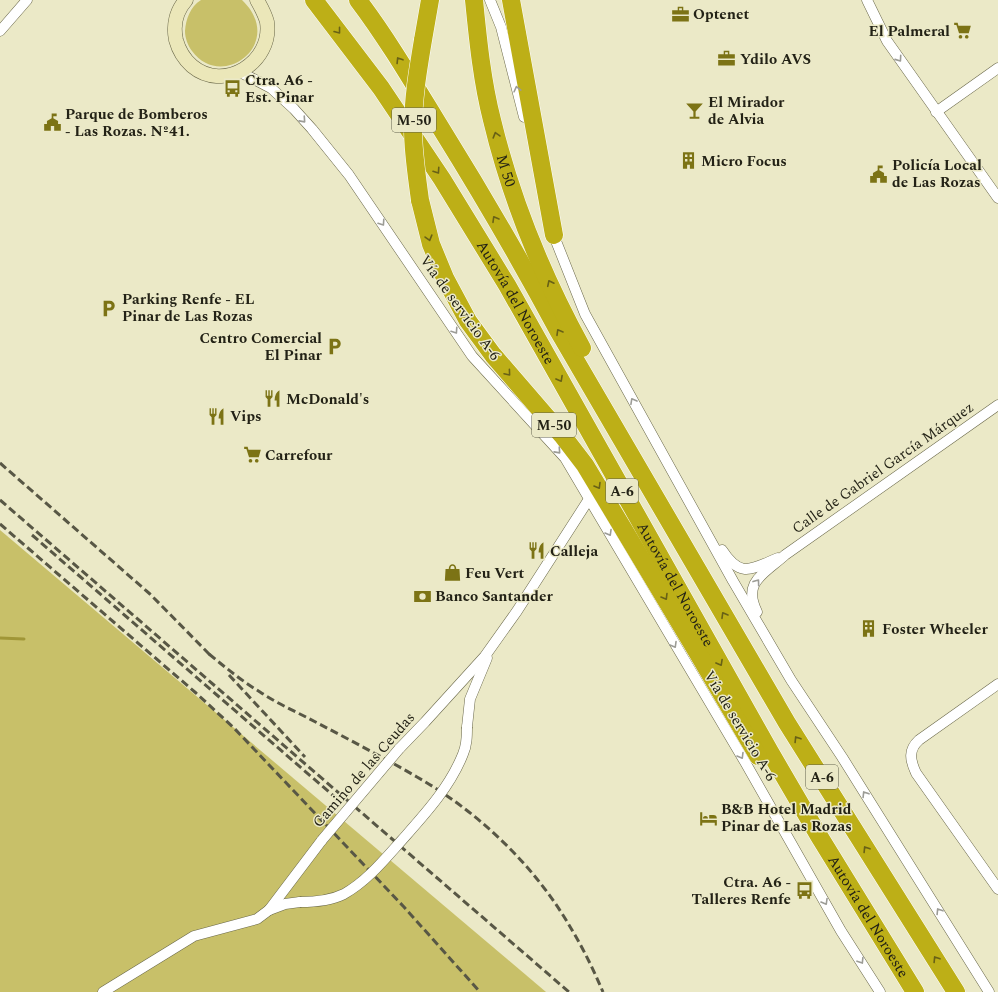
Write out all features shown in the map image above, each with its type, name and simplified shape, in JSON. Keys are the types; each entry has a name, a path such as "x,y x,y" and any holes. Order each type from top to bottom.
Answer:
{"highway":[{"name":"Autovía del Noroeste","path":"314,0 381,88 442,179 507,285 770,752 819,836 915,992"},
{"name":"Autovía del Noroeste","path":"358,0 396,55 465,167 787,723 956,992"},
{"path":"423,40 424,0"},
{"name":"M-50","path":"430,0 416,81 413,129 414,160 420,200 430,244 445,278 468,321 493,355 562,435 585,465 853,916 902,992"},
{"name":"M 50","path":"474,0 477,35 486,94 492,121 511,187 543,268 573,330 686,534 692,559"},
{"path":"511,0 554,235"}],"street":[{"path":"0,31 27,0"},
{"path":"184,1 176,17 175,32 178,46 185,59 197,69 210,75 229,75 240,72 250,65 264,46 267,34 267,22 263,10 257,0"},
{"path":"490,0 501,27 521,105 541,199 585,314 733,580 791,680 842,757 989,992"},
{"path":"518,40 519,0"},
{"path":"867,0 887,41 998,198"},
{"path":"936,112 998,68"},
{"name":"Vía de servicio A-6","path":"240,72 272,88 294,109 349,175 472,356 565,458 745,762 841,931 880,992"},
{"name":"Calle de Gabriel García Márquez","path":"791,680 752,602 752,592 755,582 785,555 998,405"},
{"name":"Calle de Gabriel García Márquez","path":"652,435 728,558 737,567 748,570 785,555"},
{"name":"Camino de las Ceudas","path":"103,992 194,936 257,919 269,910 322,840 400,748 485,656 517,611 589,499"},
{"path":"269,910 284,904 315,902 331,899 344,894 364,880 381,864 436,800 452,777 464,753 467,739 470,699 490,648"},
{"path":"998,684 919,740 910,754 911,762 916,773 998,889"}],"shaded area":[{"path":"201,0 242,0 254,16 257,32 254,46 245,57 233,64 219,66 205,62 192,51 186,39 185,31 191,10"},
{"path":"0,530 546,992 0,992"}],"waterway":[{"path":"0,638 24,639"}],"railway":[{"path":"0,463 150,594 212,657"},
{"path":"0,500 569,992"},
{"path":"0,524 196,693 234,728 404,907 480,992"},
{"path":"32,535 336,798"},
{"path":"209,654 240,679 266,696 417,777 440,791 463,807 505,843 524,863 558,907 581,945 603,992"},
{"path":"229,675 305,757"}],"place":[{"name":"Optenet","path":"680,14"},
{"name":"El Palmeral","path":"963,31"},
{"name":"Ydilo AVS","path":"727,59"},
{"name":"Ctra. A6 - Est. Pinar","path":"232,89"},
{"name":"El Mirador de Alvia","path":"695,111"},
{"name":"Parque de Bomberos - Las Rozas. Nº41.","path":"52,123"},
{"name":"Micro Focus","path":"688,161"},
{"name":"Policía Local de Las Rozas","path":"879,174"},
{"name":"Parking Renfe - EL Pinar de Las Rozas","path":"109,308"},
{"name":"Centro Comercial El Pinar","path":"335,347"},
{"name":"McDonald's","path":"273,399"},
{"name":"Vips","path":"217,416"},
{"name":"Carrefour","path":"252,455"},
{"name":"Calleja","path":"537,551"},
{"name":"Feu Vert","path":"452,573"},
{"name":"Banco Santander","path":"422,596"},
{"name":"Foster Wheeler","path":"869,629"},
{"name":"B&B Hotel Madrid Pinar de Las Rozas","path":"708,818"},
{"name":"Ctra. A6 - Talleres Renfe","path":"804,891"}]}
